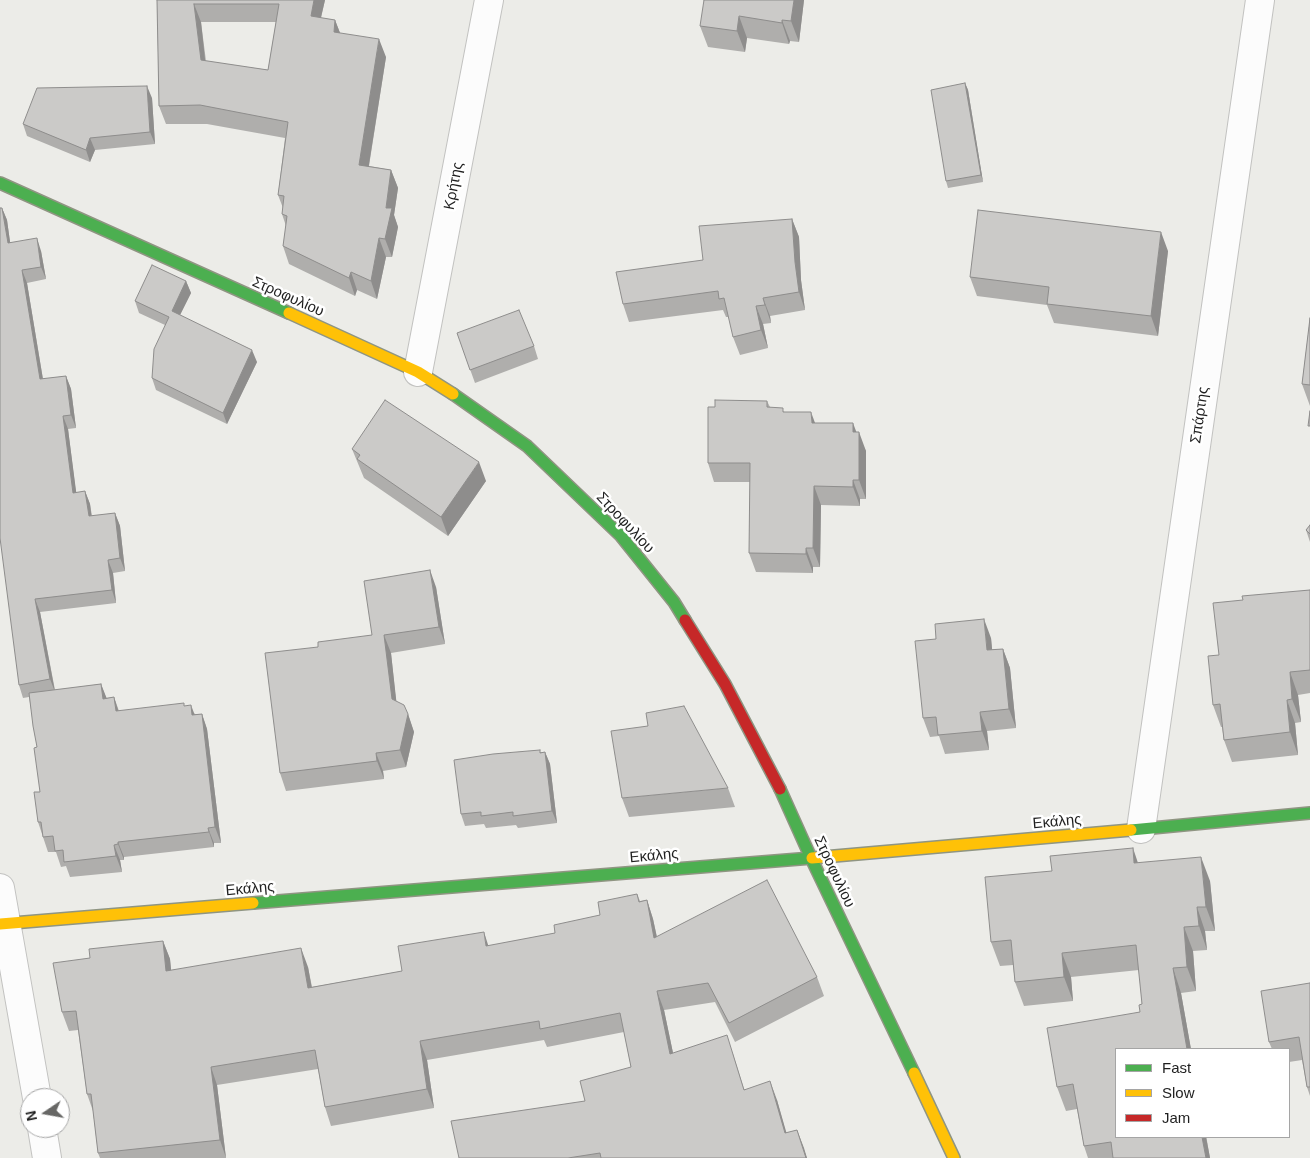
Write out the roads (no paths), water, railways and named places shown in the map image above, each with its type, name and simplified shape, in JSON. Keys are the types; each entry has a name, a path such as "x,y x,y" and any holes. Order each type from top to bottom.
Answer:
{"street":[{"name":"Κρήτης","path":"418,372 489,0"},
{"name":"Σπάρτης","path":"1141,829 1260,0"},
{"name":"Στροφυλίου","path":"0,183 418,372 527,446 621,536 674,602 725,684 777,783 954,1158"},
{"name":"Εκάλης","path":"3,924 811,858 1310,813"},
{"path":"0,888 3,924 35,1088"},
{"path":"44,1138 47,1158"}]}
